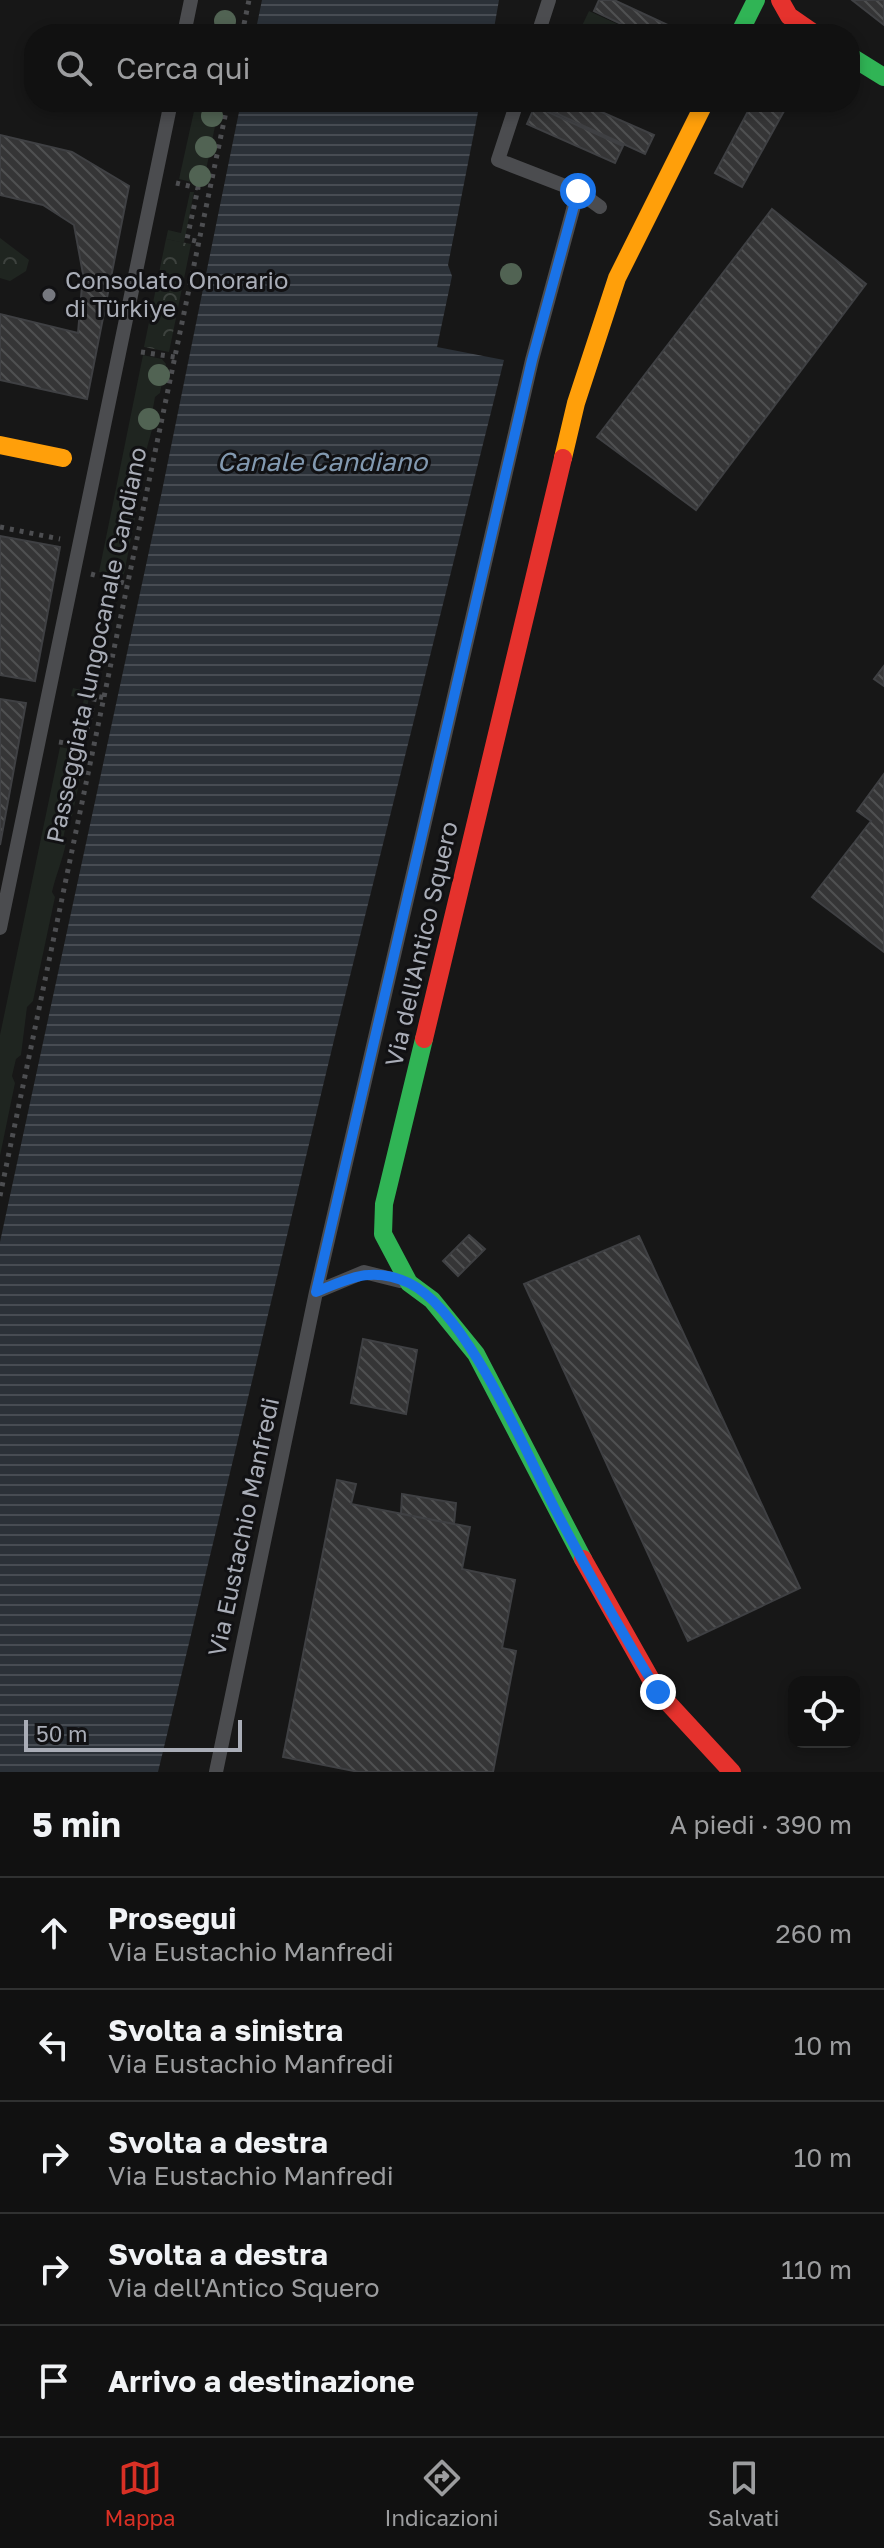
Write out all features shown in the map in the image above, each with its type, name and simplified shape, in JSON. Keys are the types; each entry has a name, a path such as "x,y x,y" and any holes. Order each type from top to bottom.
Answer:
{"street":[{"path":"744,24 756,0"},
{"path":"780,0 782,7 800,24"},
{"path":"860,62 884,77"},
{"name":"Via dell'Antico Squero","path":"700,112 617,278 576,403 384,1204 383,1234 409,1283 432,1300 476,1354 557,1512 658,1692 732,1772"},
{"path":"0,445 63,458"}],"lane":[{"path":"186,24 191,0"},
{"path":"541,24 549,0"},
{"path":"0,928 169,112"},
{"path":"514,112 498,160 578,191 600,207"},
{"name":"Via Eustachio Manfredi","path":"216,1772 316,1292 532,360 578,191"},
{"path":"316,1292 364,1272 409,1283"}],"path":[{"path":"244,24 249,0"},
{"name":"Passeggiata lungocanale Candiano","path":"0,1196 226,112"},
{"path":"198,188 187,239 200,242"},
{"path":"151,353 175,357"},
{"path":"0,527 81,544"},
{"path":"105,578 128,584"},
{"path":"40,739 83,746 95,696 106,698"}],"green space":[{"path":"589,11 617,24 583,24"},
{"path":"194,112 218,112 203,185 179,179"},
{"path":"190,192 194,192 184,243 166,239 168,230 181,233"},
{"path":"0,238 29,260 26,271 10,281 0,278"},
{"path":"166,239 191,244 169,352 144,347"},
{"path":"143,355 162,359 166,364 160,393 155,397 152,414 155,419 141,469 144,473 124,574 118,577 99,572"},
{"path":"73,688 90,692 81,741 75,740 84,699 71,696"},
{"path":"60,747 86,752 72,816 67,820 63,839 66,843 52,892 55,897 33,1001 27,1007 21,1055 16,1059 12,1076 15,1083 0,1156 0,1035"}],"water":[{"path":"262,0 499,0 495,24 257,24"},
{"name":"Canale Candiano","path":"239,112 478,112 448,265 452,276 437,347 504,360 335,1036 158,1772 0,1772 0,1242 162,491"}],"building":[{"path":"599,0 614,0 666,24 621,24 594,11"},
{"path":"852,0 884,0 884,25"},
{"path":"532,112 548,112 623,146 615,163 527,124"},
{"path":"553,112 602,112 654,135 645,154"},
{"path":"748,112 783,112 742,187 715,173"},
{"path":"0,135 72,152 129,186 87,399 0,380 0,314 78,333 83,274 74,225 43,205 0,195"},
{"path":"772,209 866,284 696,510 597,437"},
{"path":"0,536 60,547 35,681 0,675"},
{"path":"884,666 884,686 874,679"},
{"path":"0,699 26,703 0,845"},
{"path":"884,774 884,952 812,897 871,821 857,811"},
{"path":"469,1235 485,1249 458,1276 443,1261"},
{"path":"639,1236 800,1588 688,1641 524,1284"},
{"path":"363,1339 417,1350 406,1414 351,1403"},
{"path":"337,1480 356,1484 351,1504 470,1527 462,1569 515,1580 502,1648 516,1651 493,1772 359,1772 283,1757"},
{"path":"402,1494 456,1503 454,1524 401,1514"}],"traffic: fast":[{"path":"744,24 756,0"},
{"path":"860,62 884,77"},
{"path":"424,1039 384,1204 383,1234 409,1283 432,1300 476,1354 583,1559"}],"traffic: slow":[{"path":"563,458 576,403 617,278 700,112"},
{"path":"0,445 63,458"}],"traffic: jam":[{"path":"780,0 789,16 801,24"},
{"path":"424,1039 563,458"},
{"path":"583,1559 658,1692 732,1772"}],"place":[{"name":"Consolato Onorario di Türkiye","path":"49,295"}],"route":[{"path":"578,191 532,360 316,1292 364,1272 409,1283 432,1300 476,1354 557,1512 658,1692"}]}
